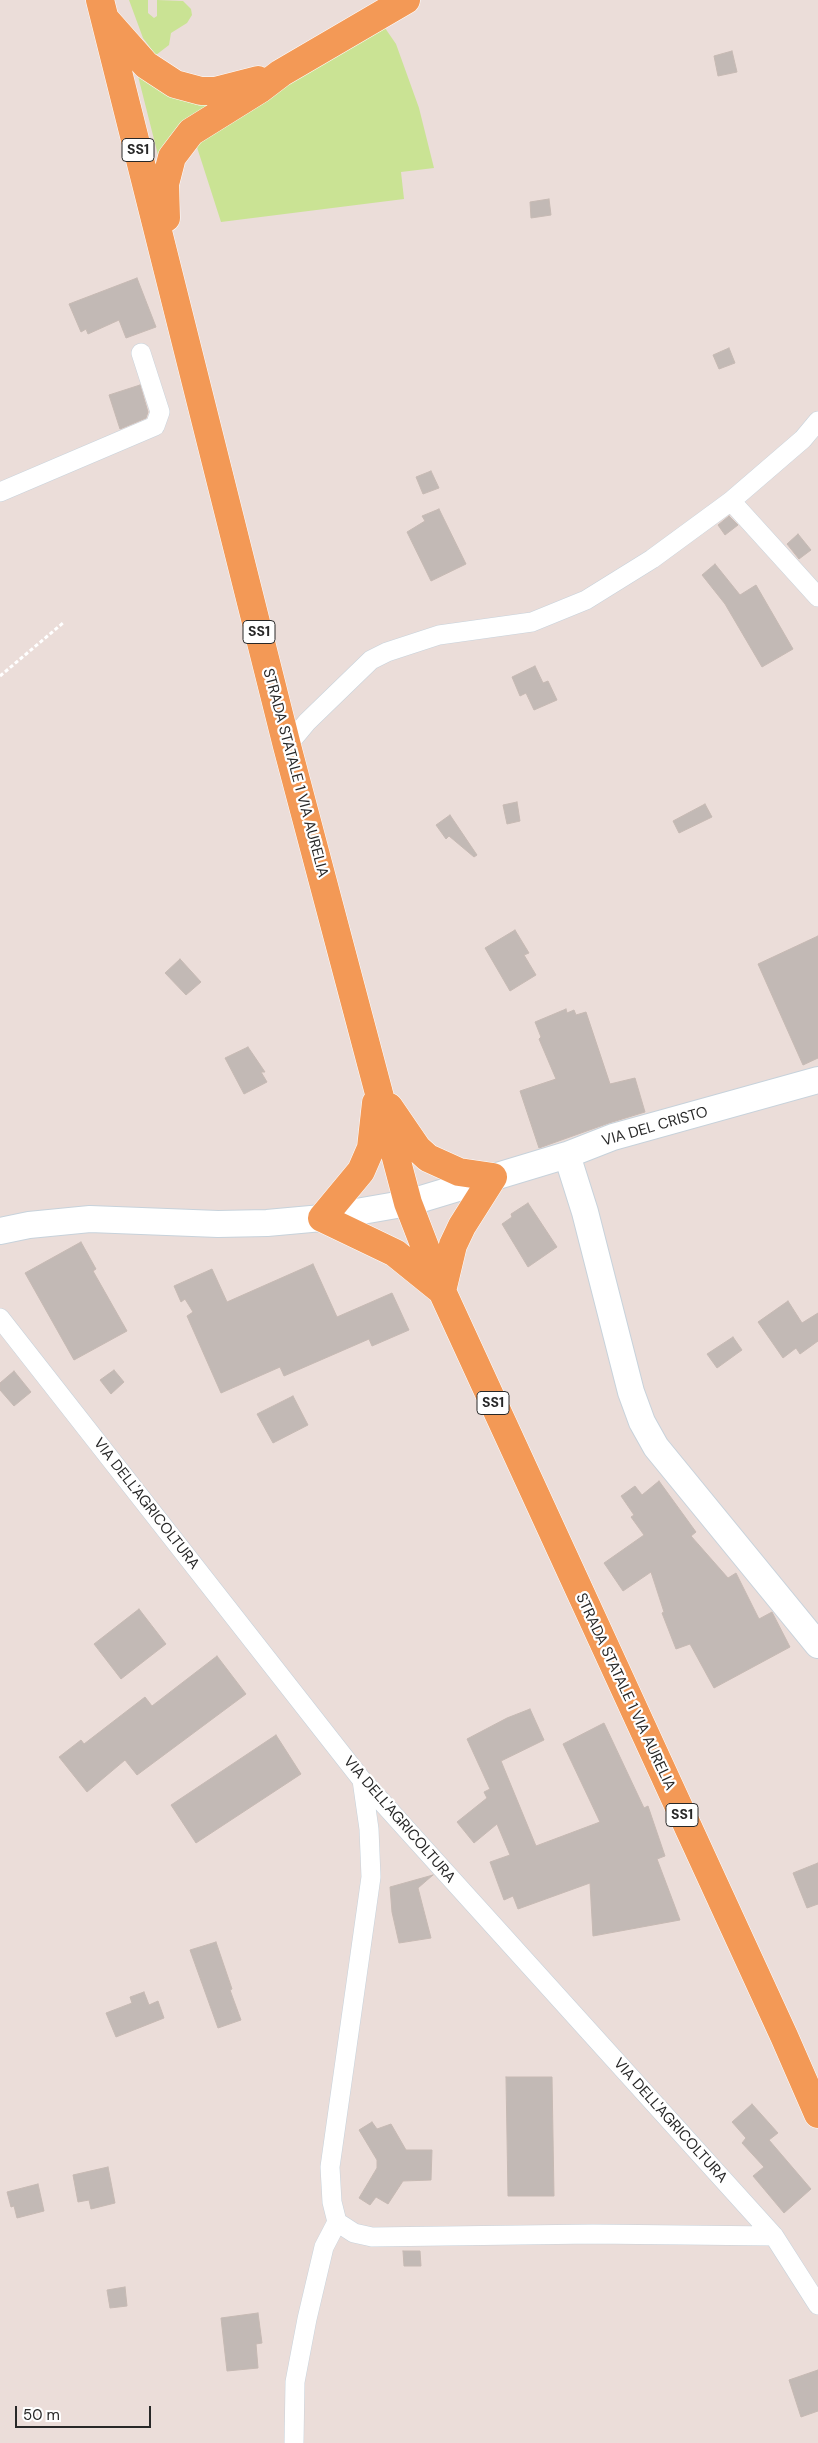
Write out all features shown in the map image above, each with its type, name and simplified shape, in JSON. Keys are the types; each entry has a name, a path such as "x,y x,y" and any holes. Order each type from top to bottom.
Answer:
{"main road":[{"path":"172,283 166,226 165,184 172,157 192,132 260,89 281,73 406,0"},
{"path":"102,9 155,73 164,80 186,88 200,91 229,89 281,73"},
{"name":"SS1","path":"102,9 172,283"},
{"name":"STRADA STATALE 1 VIA AURELIA","path":"172,283 287,746 378,1089"},
{"path":"378,1089 417,1148 428,1158 459,1172 493,1177 462,1226 453,1245 442,1291 395,1253 322,1218 361,1171 371,1148 378,1089"},
{"name":"SS1","path":"378,1089 408,1203 442,1291"},
{"name":"STRADA STATALE 1 VIA AURELIA","path":"442,1291 818,2114"}],"street":[{"path":"0,492 155,426 160,412 141,353"},
{"path":"287,746 307,722 371,660 387,652 439,635 532,622 586,600 660,554 732,501 803,439 818,421"},
{"path":"732,501 818,597"},
{"name":"VIA DEL CRISTO","path":"0,1231 29,1225 90,1219 218,1224 322,1218 408,1203 567,1155 613,1138 818,1080"},
{"path":"567,1155 585,1212 631,1392 642,1422 656,1447 818,1645"},
{"name":"VIA DELL'AGRICOLTURA","path":"0,1318 362,1780 774,2236 818,2305"},
{"path":"294,2443 295,2382 324,2247 337,2222 332,2202 330,2167 371,1877 369,1829 362,1780"},
{"path":"337,2222 354,2233 372,2237 594,2234 774,2236"}],"path":[{"path":"0,676 63,623"}],"green space":[{"path":"129,0 148,0 148,13 154,18 157,16 157,0 183,1 191,9 192,15 187,23 171,33 169,45 156,55 143,38"},
{"path":"385,28 396,44 419,108 434,168 401,172 404,199 221,222 195,141 199,133"},
{"path":"139,72 221,103 160,163 138,76"}],"building":[{"path":"732,51 737,72 718,76 714,56"},
{"path":"549,199 551,215 531,218 530,202"},
{"path":"137,278 156,327 126,338 119,320 88,334 86,329 81,332 69,304"},
{"path":"729,348 735,363 719,369 713,355"},
{"path":"140,385 148,412 146,418 120,429 109,395"},
{"path":"431,471 439,488 423,494 416,477"},
{"path":"439,509 466,564 431,581 407,532 425,521 422,516"},
{"path":"729,516 738,525 725,535 718,525"},
{"path":"798,534 811,550 799,559 787,544"},
{"path":"715,564 740,595 756,585 793,649 762,667 725,604 702,575"},
{"path":"535,666 543,683 548,681 557,700 534,710 526,693 520,696 512,677"},
{"path":"517,802 520,821 507,824 503,805"},
{"path":"705,804 712,817 679,833 673,821"},
{"path":"450,815 477,855 474,857 449,836 446,839 436,825"},
{"path":"515,930 529,953 524,955 536,975 510,991 485,948"},
{"path":"818,936 818,1058 803,1065 758,964"},
{"path":"180,959 201,982 186,995 165,973"},
{"path":"566,1009 567,1013 574,1010 576,1015 586,1012 610,1084 635,1078 645,1112 539,1148 520,1091 556,1079 539,1039 541,1037 535,1022"},
{"path":"248,1047 265,1072 261,1072 267,1082 244,1094 225,1058"},
{"path":"528,1203 557,1247 528,1267 502,1224 512,1217 511,1214"},
{"path":"81,1242 96,1269 93,1271 127,1331 74,1360 25,1273"},
{"path":"313,1264 337,1317 392,1293 409,1330 372,1346 369,1339 284,1376 280,1367 221,1393 187,1316 193,1312 185,1299 181,1302 174,1286 212,1269 227,1302"},
{"path":"788,1301 802,1323 818,1313 818,1341 800,1354 796,1348 783,1358 758,1322"},
{"path":"733,1337 742,1350 717,1368 707,1354"},
{"path":"114,1370 124,1382 111,1394 100,1380"},
{"path":"14,1371 31,1392 14,1406 0,1390 0,1383"},
{"path":"293,1396 308,1425 273,1443 257,1414"},
{"path":"659,1481 696,1532 691,1536 728,1578 736,1573 759,1619 772,1612 790,1647 714,1688 690,1644 676,1649 662,1613 664,1612 651,1572 623,1591 604,1563 644,1535 631,1517 634,1515 621,1496 635,1486 642,1495"},
{"path":"139,1609 166,1644 121,1679 94,1644"},
{"path":"217,1656 246,1694 137,1775 125,1760 87,1792 59,1757 81,1740 84,1744 145,1697 152,1706"},
{"path":"530,1709 544,1740 501,1761 536,1846 600,1822 563,1744 604,1723 644,1808 648,1806 665,1856 657,1859 680,1920 593,1936 590,1883 518,1909 513,1896 504,1900 490,1862 510,1855 497,1824 474,1843 457,1822 487,1798 484,1792 490,1789 467,1739 507,1718"},
{"path":"276,1735 301,1774 196,1843 171,1805"},
{"path":"818,1863 818,1904 807,1908 793,1873"},
{"path":"433,1875 418,1888 431,1938 399,1943 392,1912 390,1887"},
{"path":"216,1942 241,2020 218,2028 190,1950"},
{"path":"144,1992 149,2005 158,2001 164,2018 116,2037 106,2013 132,2003 130,1997"},
{"path":"506,2077 552,2077 554,2196 508,2196"},
{"path":"752,2104 778,2133 769,2140 811,2189 784,2213 753,2176 764,2167 742,2143 746,2138 732,2122"},
{"path":"372,2122 377,2129 391,2124 406,2150 432,2150 431,2180 403,2181 388,2204 376,2197 370,2205 359,2198 377,2168 377,2160 359,2130"},
{"path":"108,2167 115,2203 91,2209 89,2200 78,2202 73,2175"},
{"path":"38,2184 44,2211 17,2218 14,2206 11,2207 7,2192"},
{"path":"403,2251 420,2251 421,2266 404,2266"},
{"path":"125,2287 127,2306 110,2308 107,2290"},
{"path":"258,2313 262,2343 256,2344 258,2368 227,2371 221,2318"},
{"path":"818,2370 818,2411 801,2417 789,2380"}]}
